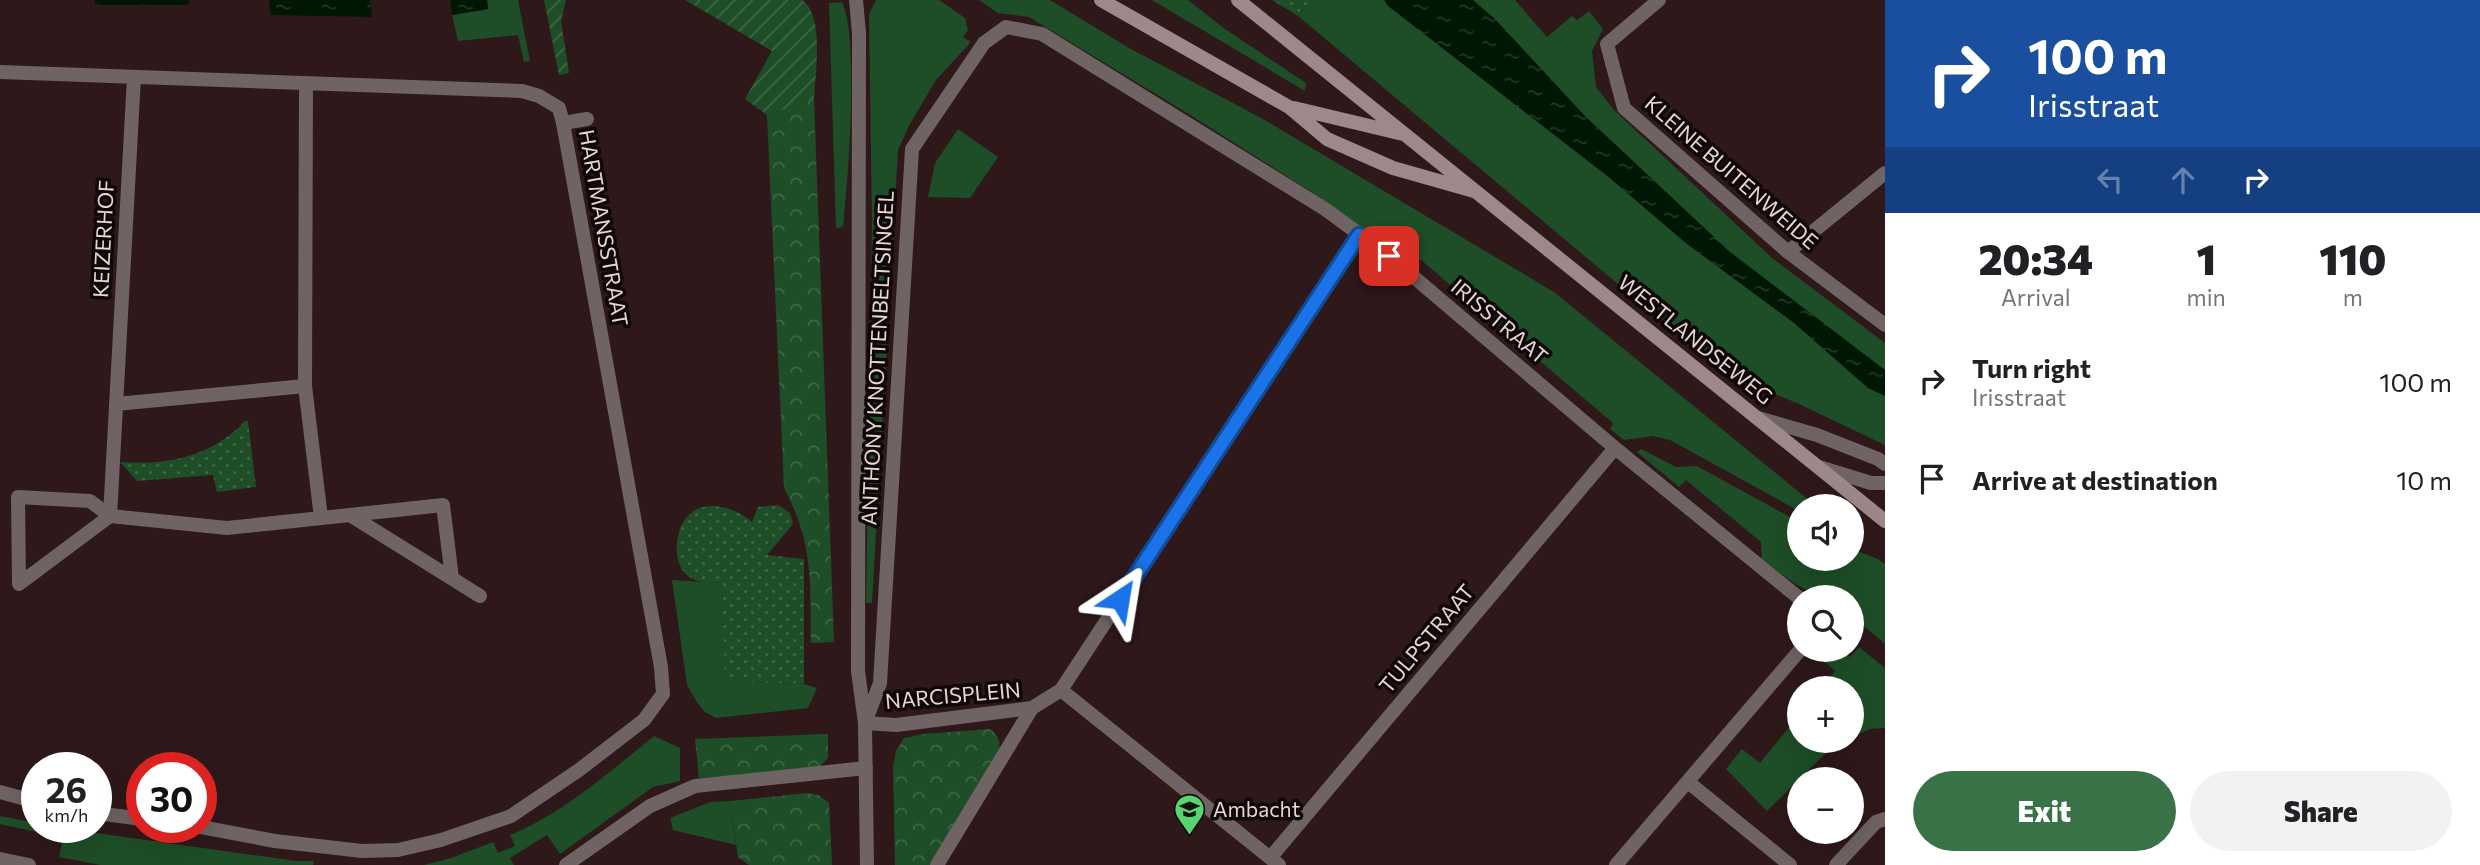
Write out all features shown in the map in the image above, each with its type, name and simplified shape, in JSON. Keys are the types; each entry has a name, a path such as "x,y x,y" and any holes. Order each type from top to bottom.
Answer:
{"main road":[{"name":"WESTLANDSEWEG","path":"1101,0 1289,107 1327,139 1393,168 1479,192"},
{"name":"WESTLANDSEWEG","path":"1238,0 1885,521"},
{"name":"WESTLANDSEWEG","path":"1289,107 1407,134"}],"street":[{"name":"ANTHONY KNOTTENBELTSINGEL","path":"856,0 859,33 858,671 865,723 867,865"},
{"name":"KLEINE BUITENWEIDE","path":"1659,0 1607,44 1624,108 1788,252 1885,325"},
{"name":"ANTHONY KNOTTENBELTSINGEL","path":"865,723 880,683 912,149 984,43 1006,27"},
{"name":"IRISSTRAAT","path":"1006,27 1042,34 1325,209 1389,256 1615,448 1787,588"},
{"name":"HARTMANSSTRAAT","path":"0,72 522,92 559,108 661,667 663,694 644,720 579,770 511,816 442,840 398,850 362,851 275,841 217,830"},
{"name":"KEIZERHOF","path":"110,516 134,77"},
{"path":"306,83 305,386 321,518"},
{"path":"563,123 587,119"},
{"path":"1788,252 1885,173"},
{"path":"1032,708 1061,691 1359,235"},
{"path":"116,404 305,386"},
{"path":"1758,418 1817,435 1885,464"},
{"name":"TULPSTRAAT","path":"1275,861 1615,448"},
{"path":"1819,467 1871,483 1885,482"},
{"path":"110,516 19,584 18,497 90,500 110,516 227,528 443,505 452,578"},
{"path":"350,515 480,596"},
{"path":"1616,865 1790,662"},
{"path":"1061,691 1275,861"},
{"name":"NARCISPLEIN","path":"865,723 896,725 1032,708"},
{"name":"NARCISPLEIN","path":"937,865 1032,708"},
{"path":"565,865 650,806 695,786 866,768"},
{"path":"1688,782 1790,865"},
{"path":"0,792 21,798"},
{"path":"1836,865 1877,822 1885,820"},
{"path":"0,859 29,865"}],"green space":[{"path":"487,0 518,0 530,61 524,62 518,35 458,41 452,15 488,9"},
{"path":"544,0 566,0 561,21 569,73 559,75"},
{"path":"685,0 802,0 814,18 816,31 814,99 767,115 745,99 772,51"},
{"path":"876,0 939,0 965,18 968,30 963,37 971,42 936,80 898,150 872,603 866,603 872,223 869,14"},
{"path":"979,0 1050,0 1129,48 1263,119 1554,292 1801,494 1787,494 1787,504 1670,440 1653,436 1624,440 1610,429 1613,423 1421,260 1405,262 1329,203 1029,17 998,13"},
{"path":"1152,0 1188,0 1225,29 1306,83 1305,91"},
{"path":"1272,0 1311,0 1298,16"},
{"path":"1311,0 1515,0 1547,37 1572,16 1577,20 1589,11 1603,29 1592,51 1596,87 1613,109 1772,258 1885,343 1885,445 1748,383 1674,331 1298,16"},
{"path":"842,2 849,36 851,110 843,227 836,228 829,3"},
{"path":"814,99 834,642 811,643 810,582 805,546 801,527 784,488 767,115"},
{"path":"958,129 998,157 970,198 928,197 935,163"},
{"path":"248,421 256,487 217,492 213,475 137,481 120,462 155,462 188,456 219,443"},
{"path":"1641,449 1676,467 1697,466 1787,515 1787,571 1864,571 1864,554 1885,564 1885,644 1864,626 1864,585 1798,585 1762,559 1761,542 1686,480 1679,487 1637,452"},
{"path":"778,505 790,513 793,524 767,555 804,559 804,684 725,681 722,583 698,581 687,575 678,561 679,533 687,517 702,507 729,509 752,522 758,507"},
{"path":"672,580 722,583 726,681 804,684 817,688 808,708 716,718 705,712 687,685"},
{"path":"1864,651 1885,668 1885,728 1864,732 1864,676 1831,676 1835,671 1825,662 1864,662"},
{"path":"990,729 999,742 998,759 934,865 895,865 893,767 896,751 904,738"},
{"path":"1787,730 1787,753 1826,753 1812,767 1787,767 1787,791 1767,811 1726,769 1742,749 1760,763"},
{"path":"828,734 828,758 817,770 699,778 695,739"},
{"path":"654,736 680,748 680,781 653,787 560,854 547,835 510,858 514,865 424,865 493,842 498,853 515,846 510,835 567,804"},
{"path":"807,793 818,795 829,803 832,865 749,865 738,857 730,801"},
{"path":"730,801 736,845 673,830 670,818 710,802"},
{"path":"0,816 21,820 21,829 0,824"},
{"path":"112,835 126,837 126,843 168,843 296,861 314,861 313,865 100,865 59,857 62,843 112,843"}],"water":[{"path":"95,0 189,0 190,5 95,5"},
{"path":"269,0 370,0 372,17 271,15"},
{"path":"450,0 487,0 488,9 452,15"},
{"path":"1384,0 1473,0 1495,19 1585,116 1730,252 1885,370 1885,396 1868,388 1794,323 1687,244 1606,175 1388,6"}],"place":[{"name":"Ambacht","path":"1190,837"}],"route":[{"path":"1120,599 1359,235 1389,256"}]}
